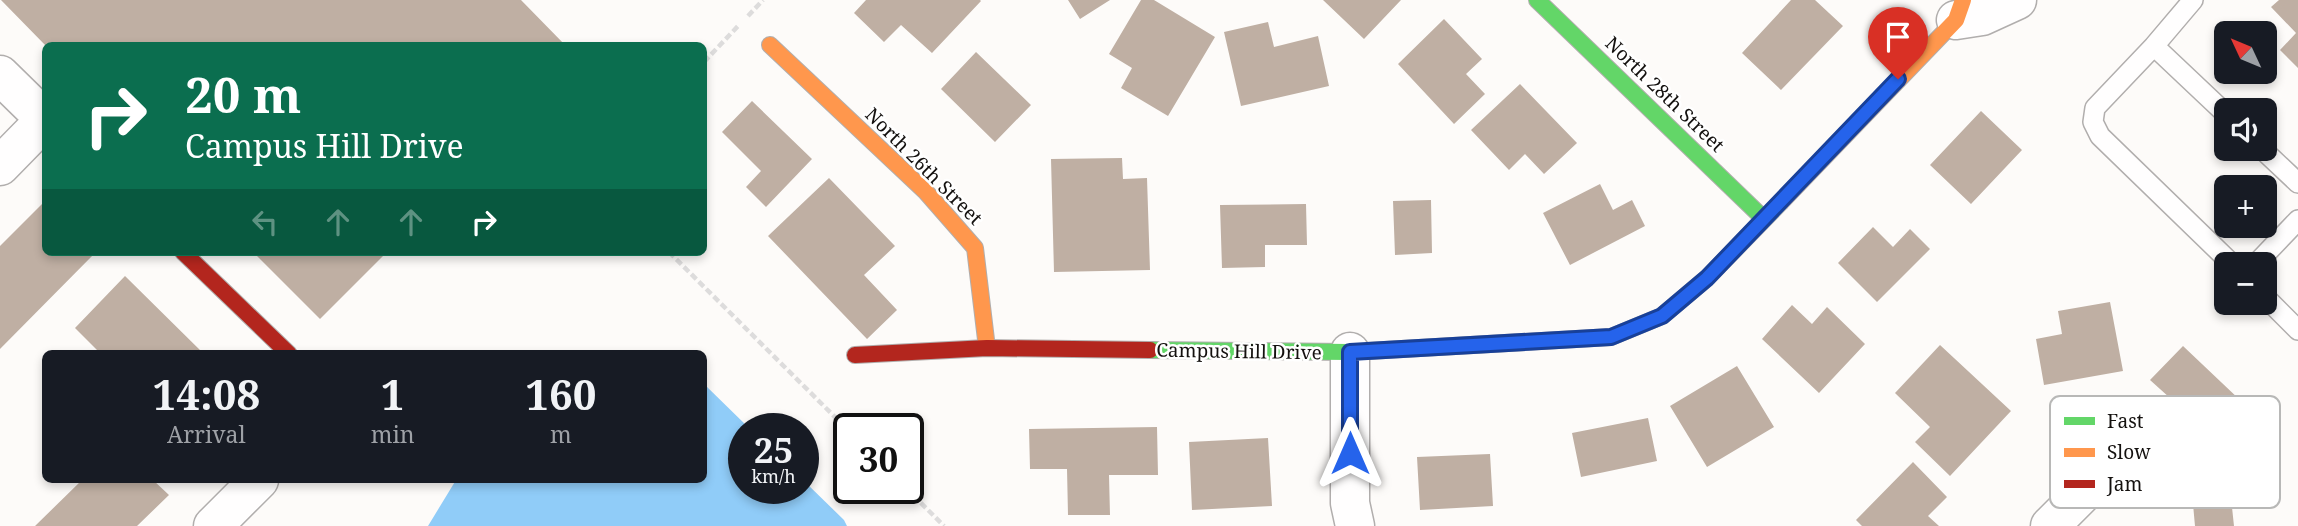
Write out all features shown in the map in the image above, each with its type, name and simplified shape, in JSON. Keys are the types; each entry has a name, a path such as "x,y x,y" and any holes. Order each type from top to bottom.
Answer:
{"street":[{"name":"North 28th Street","path":"1537,0 1764,219"},
{"name":"Campus Hill Drive","path":"855,355 986,348 1350,352 1611,337 1662,316 1707,278 1960,10 1982,16 2017,0"},
{"name":"North 26th Street","path":"770,45 926,192 975,248 986,348"},
{"path":"0,75 42,117"},
{"path":"0,166 42,123"},
{"path":"187,256 285,350"},
{"path":"1350,352 1350,503 1355,526"},
{"path":"213,526 256,483"},
{"path":"2050,526 2068,508"}],"lane":[{"path":"2193,0 2095,108 2093,122 2100,136 2220,252"},
{"path":"2154,46 2214,103"},
{"path":"2275,161 2298,183"},
{"path":"2267,252 2298,220"},
{"path":"2277,309 2298,330"}],"path":[{"path":"707,59 763,0"},
{"path":"673,256 833,415"},
{"path":"922,504 943,526"}],"water":[{"path":"707,387 734,413 728,413 728,504 819,504 819,496 847,526 428,526 454,483 707,483"}],"building":[{"path":"1,0 521,0 562,42 42,42"},
{"path":"866,0 981,1 932,53 901,25 884,42 854,13"},
{"path":"1068,0 1110,0 1080,19"},
{"path":"1141,0 1154,0 1215,37 1168,116 1121,88 1132,68 1109,54"},
{"path":"1323,0 1401,0 1364,39"},
{"path":"1791,0 1815,0 1843,26 1781,90 1742,53"},
{"path":"2279,0 2298,0 2298,68 2280,50 2296,33 2271,7"},
{"path":"1444,19 1482,59 1466,74 1485,94 1454,124 1398,64"},
{"path":"1268,22 1274,47 1318,36 1329,86 1241,106 1224,32"},
{"path":"976,52 1031,105 995,142 941,89"},
{"path":"1520,84 1577,143 1544,174 1525,154 1509,170 1471,130"},
{"path":"752,101 812,159 766,207 746,187 761,171 722,132"},
{"path":"1981,111 2022,150 1971,204 1930,165"},
{"path":"1122,158 1123,179 1147,178 1150,270 1054,272 1051,159"},
{"path":"829,178 895,246 864,275 897,310 867,339 768,236"},
{"path":"1600,184 1613,210 1632,200 1645,226 1570,265 1543,213"},
{"path":"1431,200 1432,253 1395,255 1393,201"},
{"path":"42,204 42,256 92,256 0,349 0,246"},
{"path":"1306,204 1307,245 1265,245 1265,267 1222,268 1220,205"},
{"path":"1873,227 1893,247 1910,229 1930,249 1877,302 1838,263"},
{"path":"257,256 383,256 320,319"},
{"path":"125,276 200,350 97,350 75,328"},
{"path":"2110,302 2123,371 2044,385 2036,339 2062,334 2058,311"},
{"path":"1792,305 1812,324 1827,307 1865,344 1819,393 1762,339"},
{"path":"1940,345 2011,411 1950,476 1915,442 1930,427 1895,393"},
{"path":"2183,346 2236,396 2168,396 2150,380"},
{"path":"1737,366 1774,427 1707,467 1670,406"},
{"path":"1648,418 1657,461 1581,477 1572,433"},
{"path":"1157,427 1158,475 1109,475 1110,515 1068,515 1067,469 1030,469 1029,429"},
{"path":"1268,438 1272,506 1192,510 1189,442"},
{"path":"1490,454 1493,506 1420,510 1417,457"},
{"path":"1913,462 1947,497 1928,516 1939,526 1862,526 1856,520"},
{"path":"79,483 156,483 169,495 137,526 35,526"},
{"path":"2193,508 2232,508 2234,526 2195,526"}],"traffic: fast":[{"path":"1537,0 1764,219"},
{"path":"1150,350 1350,352 1611,337 1662,316 1707,278 1781,202"}],"traffic: slow":[{"path":"1781,202 1956,20 1963,0"},
{"path":"770,45 926,192 975,248 987,348"}],"traffic: jam":[{"path":"187,256 285,350"},
{"path":"855,355 987,348 1150,350"}],"route":[{"path":"1350,453 1350,352 1611,337 1662,316 1707,278 1898,79"}]}
